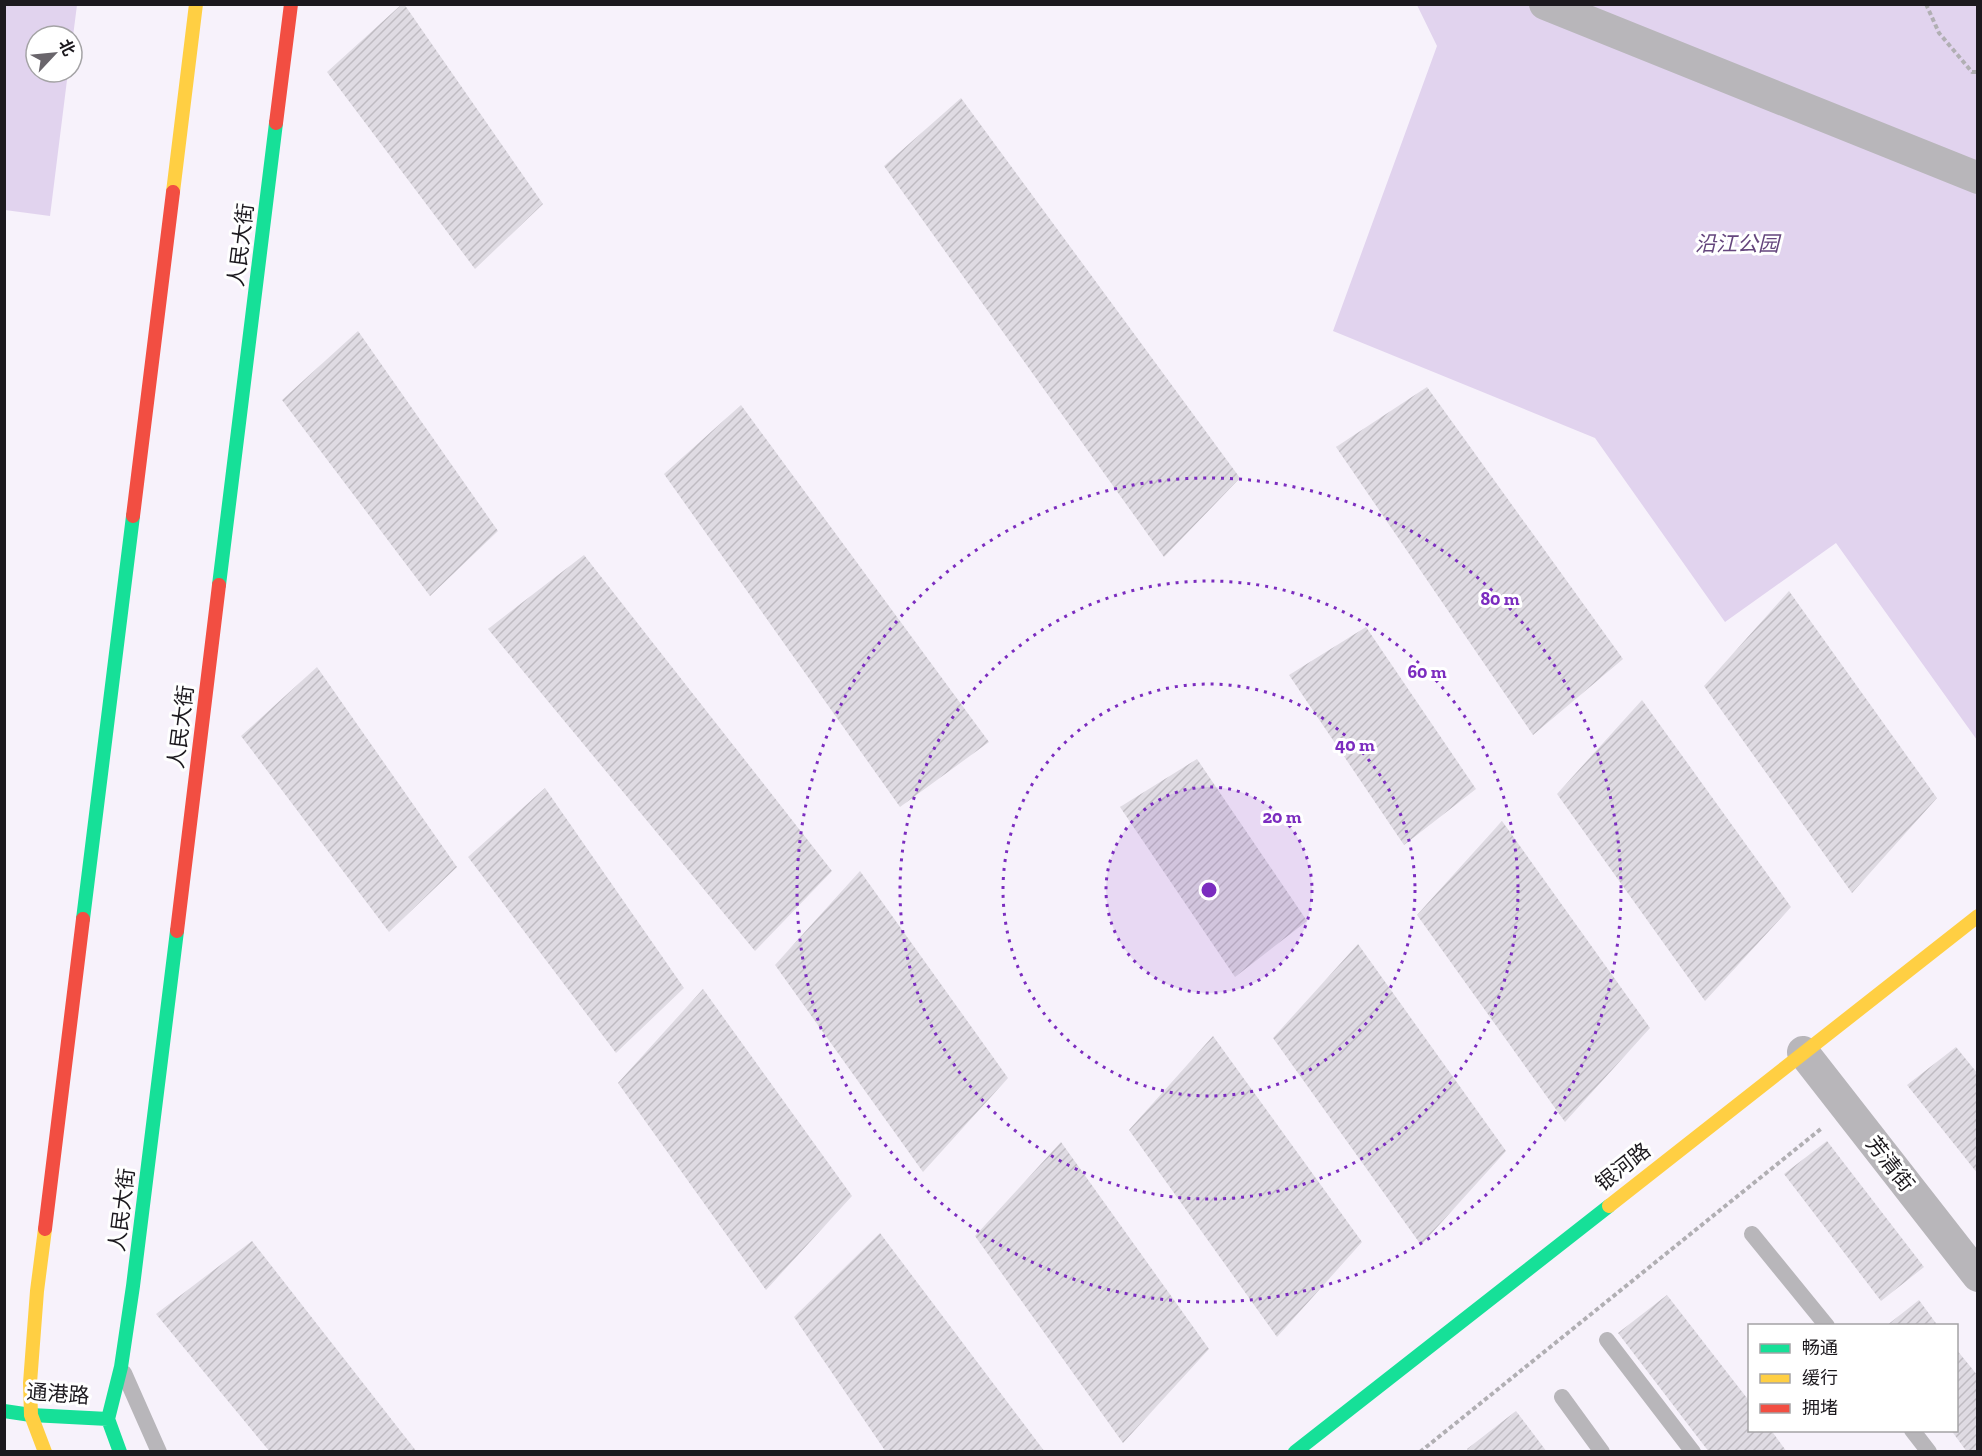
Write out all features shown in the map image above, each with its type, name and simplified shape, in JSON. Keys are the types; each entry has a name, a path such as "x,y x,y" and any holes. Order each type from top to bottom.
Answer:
{"main road":[{"path":"45,1452 31,1415 30,1383 38,1279 196,4"},
{"name":"人民大街","path":"108,1419 121,1367 134,1286 291,4"},
{"name":"银河路","path":"1295,1452 1977,916"},
{"name":"通港路","path":"4,1411 31,1415 108,1419"},
{"path":"108,1419 120,1452"}],"street":[{"path":"1545,4 1977,178"},
{"name":"芳清街","path":"1803,1052 1977,1276"}],"lane":[{"path":"1752,1234 1825,1324"},
{"path":"1607,1340 1693,1452"},
{"path":"121,1367 159,1452"},
{"path":"1562,1397 1602,1452"},
{"path":"1913,1432 1929,1452"}],"path":[{"path":"1926,4 1940,33 1972,72 1977,72"},
{"path":"1420,1452 1823,1127"}],"green space":[{"path":"5,4 77,5 75,24 24,24 24,84 66,84 50,216 5,210"},
{"name":"沿江公园","path":"1417,5 1977,5 1977,740 1836,543 1725,622 1595,438 1333,331 1437,46"}],"building":[{"path":"402,4 543,204 475,269 327,72"},
{"path":"961,98 1240,478 1164,557 884,166"},
{"path":"358,331 498,531 430,596 282,400"},
{"path":"1427,387 1623,659 1533,735 1336,447"},
{"path":"741,405 989,742 900,807 664,474"},
{"path":"584,555 832,871 755,951 488,629"},
{"path":"1789,591 1937,798 1852,893 1704,686"},
{"path":"1366,627 1476,789 1404,845 1289,675"},
{"path":"317,667 457,867 389,932 241,736"},
{"path":"1642,700 1791,907 1705,1001 1557,794"},
{"path":"1197,759 1307,921 1235,977 1120,807"},
{"path":"545,788 684,988 616,1053 468,857"},
{"path":"1502,821 1650,1028 1565,1122 1417,915"},
{"path":"860,871 1008,1078 923,1172 775,965"},
{"path":"1358,944 1506,1151 1421,1245 1273,1038"},
{"path":"703,989 852,1196 766,1290 618,1083"},
{"path":"1213,1036 1362,1242 1277,1337 1129,1130"},
{"path":"1956,1047 1978,1074 1978,1174 1907,1085"},
{"path":"1827,1141 1924,1267 1881,1301 1784,1174"},
{"path":"1061,1142 1209,1349 1123,1443 975,1236"},
{"path":"880,1233 1045,1452 886,1452 794,1317"},
{"path":"252,1241 417,1452 270,1452 156,1314"},
{"path":"1667,1295 1748,1399 1748,1432 1772,1432 1787,1452 1709,1452 1618,1333"},
{"path":"1919,1300 1937,1324 1889,1324"},
{"path":"1958,1351 1978,1376 1978,1452 1967,1452 1952,1432 1958,1432"},
{"path":"1516,1411 1547,1452 1469,1452 1467,1449"}],"traffic: fast":[{"path":"219,585 276,123"},
{"path":"83,919 133,516"},
{"path":"120,1452 108,1419 121,1367 133,1286 177,931"},
{"path":"1295,1452 1609,1206"},
{"path":"4,1411 31,1415 108,1419"}],"traffic: slow":[{"path":"173,192 196,4"},
{"path":"1609,1206 1978,916"},
{"path":"45,1229 37,1291 30,1383 31,1415 45,1452"}],"traffic: jam":[{"path":"276,123 291,4"},
{"path":"133,516 173,192"},
{"path":"177,931 219,585"},
{"path":"45,1229 83,919"}]}
